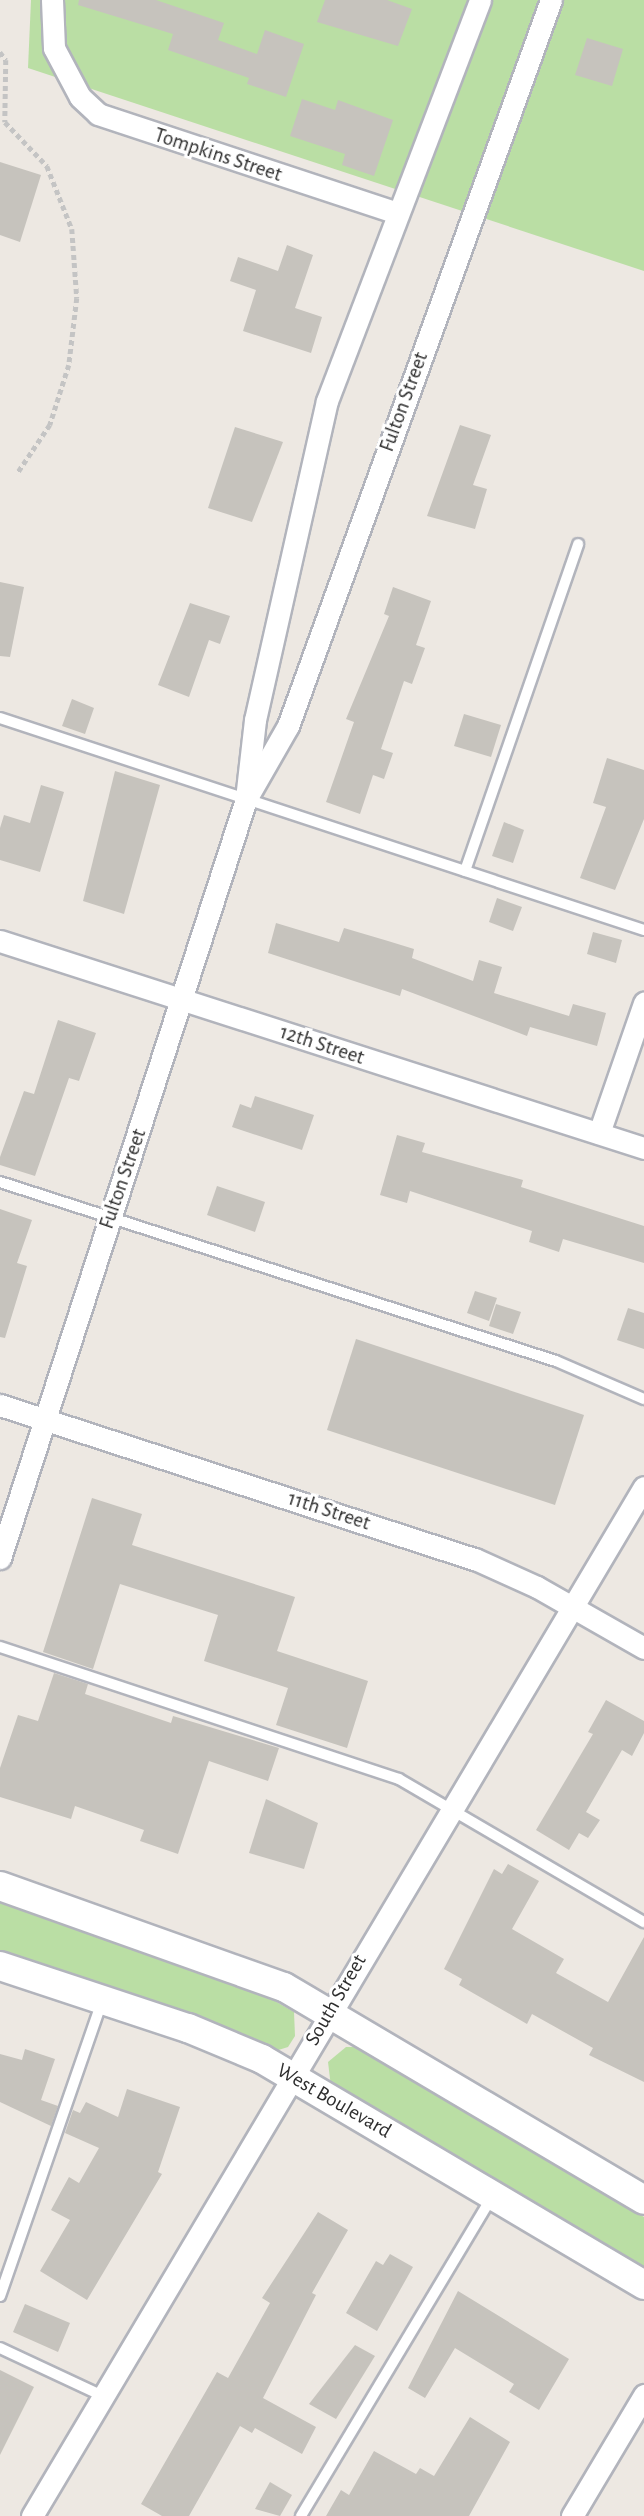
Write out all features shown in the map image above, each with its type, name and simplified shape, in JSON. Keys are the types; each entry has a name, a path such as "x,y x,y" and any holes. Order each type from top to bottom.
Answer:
{"street":[{"name":"Tompkins Street","path":"52,0 50,26 62,67 98,114 394,212"},
{"name":"Fulton Street","path":"0,1558 246,799 256,720 312,451 394,212 480,0"},
{"name":"Fulton Street","path":"246,799 288,726 551,0"},
{"name":"12th Street","path":"0,941 644,1148"},
{"path":"599,1133 644,1003"},
{"name":"11th Street","path":"0,1405 475,1559 573,1606 644,1648"},
{"name":"South Street","path":"32,2516 329,2012 644,1486"},
{"path":"0,1886 235,1966 329,2012 644,2200"},
{"name":"West Boulevard","path":"0,1966 228,2043 293,2076 644,2285"},
{"path":"572,2516 644,2395"}],"lane":[{"path":"465,871 578,544"},
{"path":"0,718 644,930"},
{"path":"0,1182 556,1361 644,1399"},
{"path":"0,1647 399,1779 452,1806 644,1922"},
{"path":"0,2296 102,2000"},
{"path":"301,2516 493,2195"},
{"path":"0,2348 103,2396"}],"path":[{"path":"0,52 6,60 5,122 47,166 72,229 77,298 69,365 50,425 17,474"}],"green space":[{"path":"31,0 644,0 644,271 28,68"},
{"path":"0,1900 240,1981 294,2012 295,2036 288,2047 272,2052 0,1955"},
{"path":"346,2047 360,2047 644,2217 644,2276 331,2087 328,2062"}],"building":[{"path":"79,0 156,0 224,23 218,40 257,54 265,30 304,44 286,97 247,84 249,78 168,50 173,34 78,5"},
{"path":"325,0 387,0 412,9 398,46 317,22"},
{"path":"587,38 623,49 612,86 575,75"},
{"path":"302,99 335,110 338,100 393,120 374,176 342,165 345,154 290,136"},
{"path":"0,162 41,175 20,242 0,235"},
{"path":"287,245 313,255 295,308 322,317 311,353 243,331 256,290 230,281 238,257 278,271"},
{"path":"460,425 491,435 473,485 487,489 475,529 427,516"},
{"path":"235,427 283,442 252,522 208,508"},
{"path":"0,582 24,587 10,657 0,656"},
{"path":"393,587 431,601 416,645 425,648 412,684 404,681 381,749 393,753 384,779 373,775 360,814 326,802 354,722 346,719 389,616 384,614"},
{"path":"190,603 230,616 220,644 209,640 189,697 158,685"},
{"path":"72,699 94,708 85,734 62,726"},
{"path":"464,714 501,725 491,757 454,746"},
{"path":"607,758 644,770 644,819 615,890 580,878 606,807 593,803"},
{"path":"115,771 160,785 124,914 83,901"},
{"path":"41,785 64,792 40,872 0,860 0,828 4,815 30,823"},
{"path":"504,822 524,830 513,863 492,856"},
{"path":"497,898 522,907 513,931 489,922"},
{"path":"276,923 339,942 344,928 414,949 412,958 473,981 479,960 502,967 494,993 569,1016 573,1004 606,1013 597,1046 530,1027 527,1036 402,989 400,996 268,953"},
{"path":"593,932 622,940 616,963 587,954"},
{"path":"58,1020 96,1033 79,1081 69,1078 35,1176 0,1165 0,1157 24,1091 34,1094"},
{"path":"255,1096 314,1115 302,1150 232,1127 240,1104 251,1108"},
{"path":"397,1135 425,1143 422,1152 523,1180 521,1187 644,1226 644,1263 563,1239 559,1252 529,1242 532,1231 410,1191 407,1203 380,1195"},
{"path":"217,1186 265,1202 255,1232 207,1215"},
{"path":"0,1209 32,1220 17,1263 27,1266 5,1338 0,1337"},
{"path":"475,1291 497,1298 489,1321 467,1313"},
{"path":"496,1304 521,1312 513,1334 489,1326"},
{"path":"628,1308 644,1313 644,1349 617,1340"},
{"path":"356,1339 584,1415 555,1505 327,1430"},
{"path":"92,1498 142,1514 132,1545 295,1597 277,1651 368,1681 347,1748 276,1725 288,1688 204,1661 218,1615 120,1584 93,1669 43,1652"},
{"path":"54,1673 88,1684 85,1694 171,1723 173,1716 279,1748 268,1781 209,1761 178,1854 140,1841 144,1830 75,1806 71,1819 0,1797 0,1768 18,1715 38,1721"},
{"path":"606,1700 644,1721 644,1733 632,1756 622,1750 586,1812 600,1820 588,1838 579,1833 569,1850 536,1830 593,1734 588,1732"},
{"path":"266,1799 318,1823 304,1869 249,1853"},
{"path":"508,1864 539,1881 512,1929 564,1959 556,1973 608,2002 644,1937 644,2082 589,2055 593,2048 532,2014 527,2024 459,1985 462,1979 444,1969 494,1869 502,1874"},
{"path":"25,2049 55,2059 41,2100 58,2106 51,2126 0,2102 0,2054 22,2060"},
{"path":"127,2089 180,2107 158,2172 162,2174 87,2300 40,2271 70,2220 51,2210 69,2177 79,2183 99,2148 65,2133 73,2110 80,2113 86,2102 118,2117"},
{"path":"318,2212 348,2230 312,2293 316,2295 263,2398 316,2427 302,2454 255,2428 252,2433 240,2426 189,2516 162,2516 141,2504 217,2372 228,2378 270,2303 262,2298"},
{"path":"390,2254 413,2267 377,2331 346,2313 376,2261 383,2265"},
{"path":"458,2291 569,2359 539,2410 509,2392 514,2384 455,2348 425,2398 408,2388"},
{"path":"25,2304 70,2323 58,2352 13,2332"},
{"path":"355,2345 375,2356 336,2419 309,2404"},
{"path":"0,2370 34,2387 0,2455"},
{"path":"470,2417 510,2442 469,2516 326,2516 341,2490 349,2495 374,2451 416,2474 420,2468 434,2476"},
{"path":"270,2482 292,2495 280,2516 255,2509"}]}
